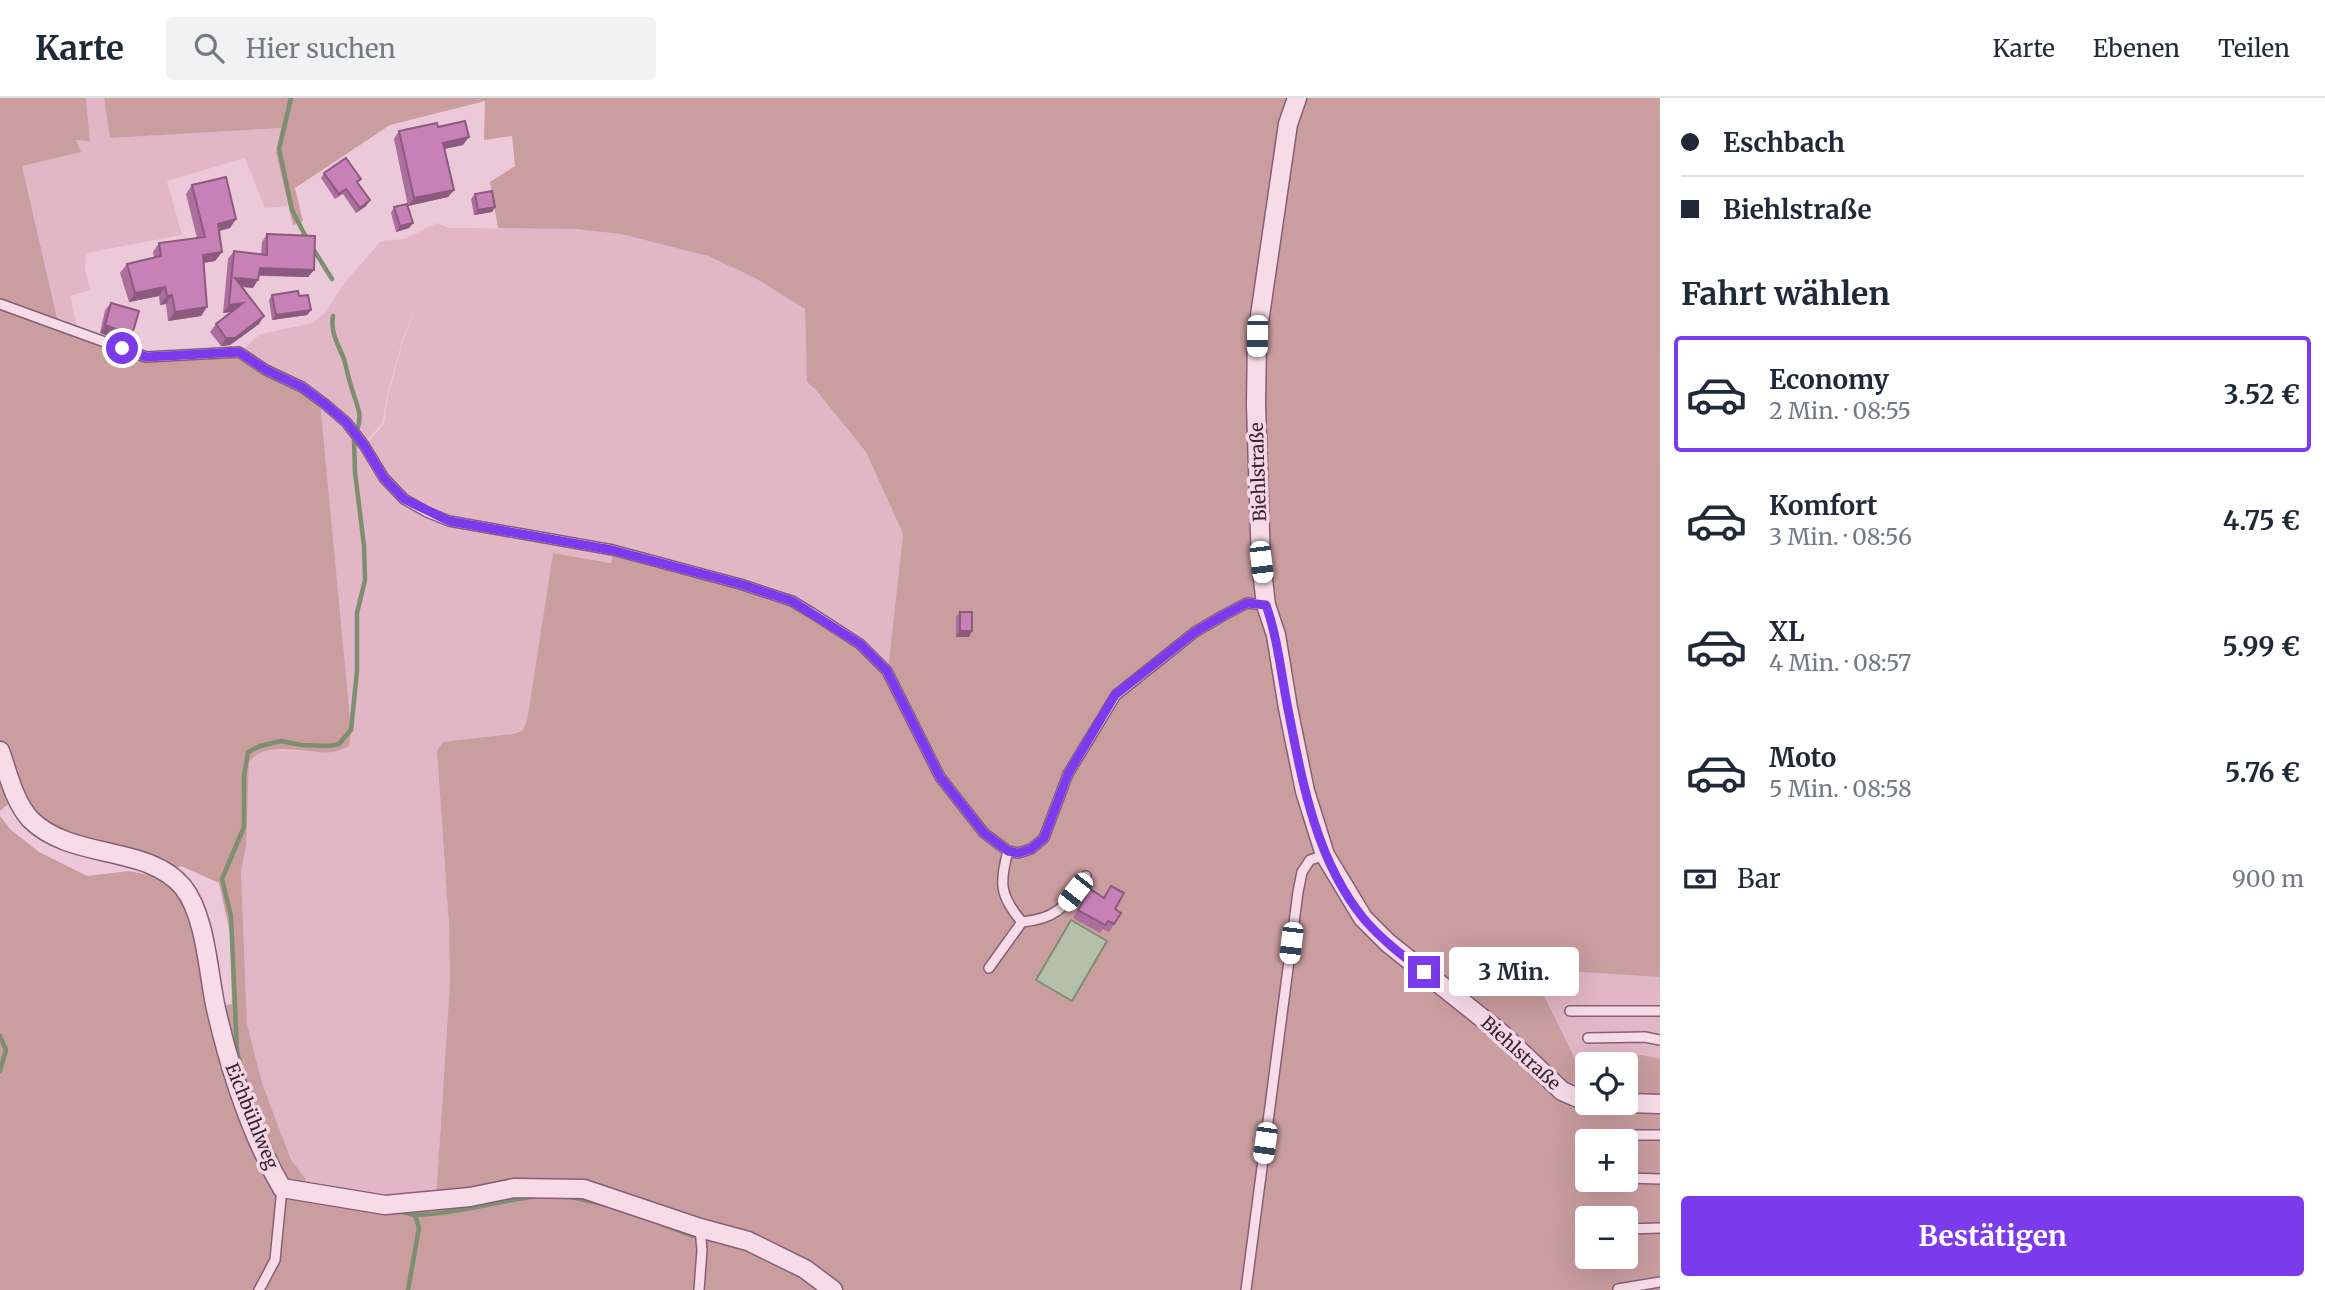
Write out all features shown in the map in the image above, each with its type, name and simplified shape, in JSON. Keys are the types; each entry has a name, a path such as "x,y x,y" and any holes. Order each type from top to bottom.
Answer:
{"street":[{"name":"Biehlstraße","path":"1297,98 1289,124 1257,336 1256,418 1261,562 1266,605 1276,635 1305,791 1325,855 1363,918 1388,943 1501,1033 1562,1091 1575,1097"},
{"name":"Eichbühlweg","path":"0,751 17,799 30,819 60,839 91,850 132,857 170,875 190,898 199,922 225,1045 238,1088 282,1188 384,1205 470,1197 514,1188 584,1189 700,1228 748,1241 805,1269 833,1290"},
{"path":"1638,1103 1660,1104"}],"lane":[{"path":"0,304 146,357 239,352 266,370 302,387 335,413 364,445 384,478 404,499 427,512 461,524 612,550 740,584 792,601 860,644 887,671 940,777 984,833 1008,851 1018,853 1031,849 1044,838 1068,774 1115,695 1195,632 1247,603 1266,605"},
{"path":"1008,851 1001,875 1007,904 1022,922"},
{"path":"1247,1290 1297,892 1302,872 1310,860 1325,855"},
{"path":"989,968 1022,922 1044,920 1063,907 1086,876"},
{"path":"1570,1011 1660,1011"},
{"path":"1587,1038 1645,1037 1660,1040"},
{"path":"1638,1135 1660,1135"},
{"path":"1638,1178 1660,1178"},
{"path":"259,1290 275,1260 282,1188"},
{"path":"699,1290 702,1250 700,1228"},
{"path":"1638,1229 1660,1228"},
{"path":"1618,1289 1660,1282"}],"shaded area":[{"path":"0,98 86,98 90,141 76,140 81,152 22,166 59,326 146,358 238,354 320,402 351,730 349,746 337,751 266,751 249,762 246,847 241,872 247,1024 262,1083 291,1160 305,1178 305,1188 384,1203 436,1199 450,982 449,926 437,751 443,742 522,731 527,721 553,553 611,563 613,551 791,603 858,646 885,676 938,779 982,835 1010,849 985,831 942,776 916,717 888,669 903,534 866,452 807,382 805,309 755,278 708,256 621,234 575,229 498,228 490,182 515,166 512,136 484,140 485,101 390,125 295,188 303,221 293,225 276,153 281,128 110,138 104,98 1660,98 1660,977 1531,969 1575,1059 1575,1115 1638,1115 1638,1055 1660,1059 1660,1290 702,1290 697,1223 699,1250 696,1290 0,1290 0,816 11,830 39,852 87,876 129,871 162,878 148,870 91,856 12,801 0,811","holes":["181,866 219,883 230,933 232,1004 220,1006 173,870"]},
{"path":"86,98 104,98 110,138 281,128 276,153 288,206 265,208 245,158 167,181 182,235 86,253 85,268 90,290 70,296 78,330 59,323 22,166 80,152 75,140 90,141"},
{"path":"437,223 449,228 575,229 621,234 708,256 755,278 805,309 807,382 866,452 903,534 888,669 613,549 450,519 406,497 386,476 366,444 384,424 388,396 404,338 422,292 403,338 387,396 382,424 361,446 382,480 425,515 613,551 611,563 553,553 527,721 522,731 437,751 449,926 450,982 436,1199 384,1203 305,1188 305,1178 291,1161 262,1083 247,1024 241,872 246,847 249,762 254,754 269,750 333,752 241,352 260,334 313,323 326,312 342,286 381,241 405,239"},
{"path":"1071,920 1107,941 1072,1001 1036,980"},
{"path":"1530,969 1660,977 1660,1059 1638,1055 1638,1052 1575,1052 1575,1059"}],"building":[{"path":"465,121 469,137 443,143 454,190 414,198 399,131 437,123 438,127"},
{"path":"346,158 361,179 357,182 370,200 360,208 346,189 339,194 324,173"},
{"path":"226,177 236,219 218,224 222,252 203,255 207,307 175,312 172,295 167,296 165,287 135,293 127,264 161,256 159,243 205,237 192,185"},
{"path":"492,191 495,207 478,210 475,194"},
{"path":"407,204 413,223 400,226 394,207"},
{"path":"267,234 315,236 314,270 260,268 258,280 235,278 264,316 235,338 226,338 216,324 243,303 229,305 234,251 267,255"},
{"path":"298,291 299,296 308,295 311,310 276,315 272,295"},
{"path":"111,303 139,311 132,335 105,325"},
{"path":"960,612 972,612 972,631 960,631"},
{"path":"1111,886 1124,893 1115,909 1121,913 1114,924 1108,921 1105,925 1078,910 1090,889 1104,898"}],"waterway":[{"path":"291,98 279,149 292,210 307,239"},
{"path":"312,247 332,279"},
{"path":"333,316 334,333 359,411 357,430"},
{"path":"246,1087 237,1051 231,916 222,879 244,827 244,776 248,752 281,741 302,745 339,744 351,730 357,671 357,613 365,580 354,440"},
{"path":"0,1036 6,1050 0,1071"},
{"path":"415,1215 538,1196"},
{"path":"571,1197 603,1204"},
{"path":"398,1211 415,1215 419,1228 408,1290"},
{"path":"661,1224 693,1236"}],"route":[{"path":"122,348 146,357 239,352 266,370 302,387 325,404 346,422 384,478 404,499 449,521 612,550 740,584 792,601 860,644 887,671 940,777 984,833 1008,851 1018,853 1031,849 1044,838 1068,774 1115,695 1195,632 1247,603 1266,605 1276,635 1305,791 1325,855 1363,918 1388,943 1424,972"}]}
